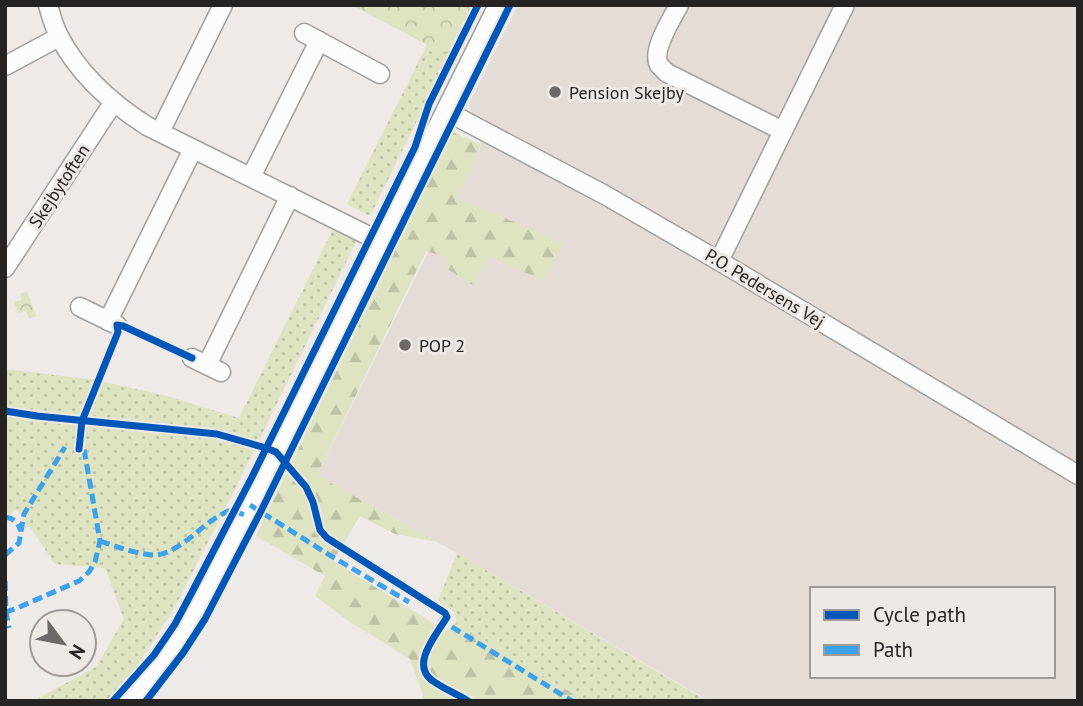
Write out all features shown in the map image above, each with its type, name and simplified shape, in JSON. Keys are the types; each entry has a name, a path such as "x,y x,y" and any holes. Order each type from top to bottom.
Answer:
{"street":[{"path":"48,5 59,37 88,78 113,103 147,126 381,242"},
{"path":"160,132 223,5"},
{"path":"130,701 160,667 209,587 498,5"},
{"path":"679,5 658,47 656,56 659,65 667,73 783,131"},
{"path":"719,261 845,5"},
{"path":"5,66 59,37"},
{"path":"251,177 311,37 380,74"},
{"name":"Skejbytoften","path":"5,268 113,103"},
{"name":"P.O. Pedersens Vej","path":"446,111 605,195 1078,475"},
{"path":"80,307 113,323 193,149"},
{"path":"207,365 290,196"}],"shaded area":[{"path":"518,5 1078,5 1078,701 709,701 457,553 317,475 481,146 469,104"}],"green space":[{"path":"352,5 473,5 448,56"},
{"path":"447,5 474,5 370,216 347,204"},
{"path":"453,132 481,145 458,198 563,243 544,281 489,256 474,286 446,268 445,257 426,251 317,475 437,542 395,534 360,516 333,561 446,631 456,623 585,701 422,701 423,695 410,659 347,620 315,596 325,576 256,536"},
{"path":"333,229 357,240 170,616 133,672 106,701 33,701 76,678 98,678 98,664 124,619 105,568 55,564 30,527 25,528 25,521 18,510 5,516 5,369 96,380 167,396 239,418"},
{"path":"27,291 36,316 29,319 26,311 18,313 14,302 22,300 20,294"},
{"path":"457,553 707,701 585,701 456,623 455,612 438,601"}],"marked path":[{"path":"5,555 19,543 24,514 65,447"},
{"path":"5,612 79,581 95,562 100,541 84,449"},
{"path":"250,505 409,602"},
{"path":"100,541 140,553 162,554 177,547 230,510 245,515"},
{"path":"5,517 15,521 21,531"},
{"path":"5,581 9,628"},
{"path":"439,619 572,701"}],"cycle path":[{"path":"113,701 154,655 190,596 252,477 415,147 429,104 478,5"},
{"path":"146,701 205,619 261,511 510,5"},
{"path":"79,449 82,421 118,332 117,325 192,358"},
{"path":"5,411 217,434 276,452 306,487 320,530 327,538 445,613 447,617 427,649 424,667 426,674 433,681 468,701"}],"place":[{"name":"Pension Skejby","path":"555,92"},
{"name":"POP 2","path":"405,345"}]}
